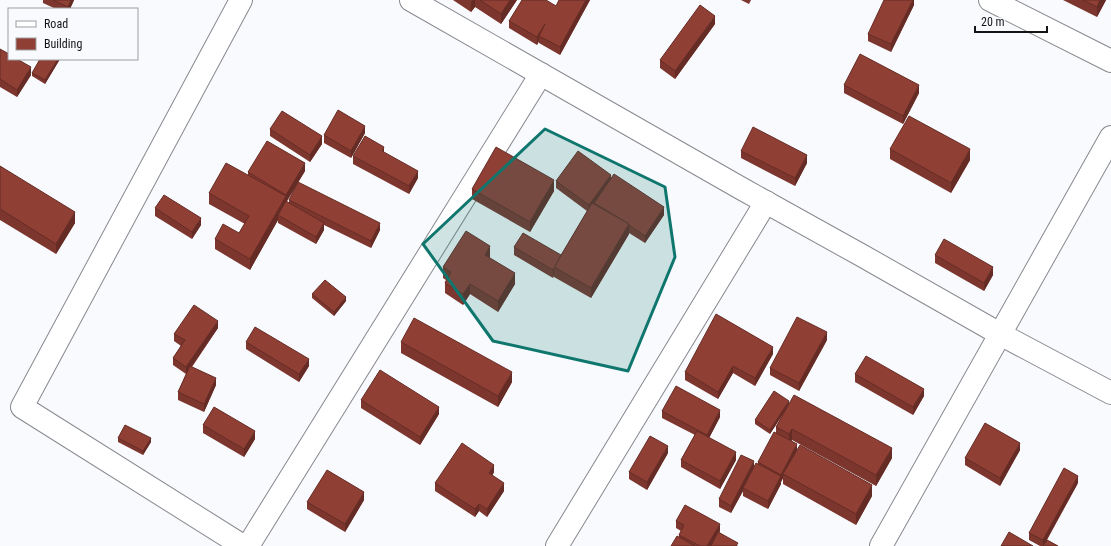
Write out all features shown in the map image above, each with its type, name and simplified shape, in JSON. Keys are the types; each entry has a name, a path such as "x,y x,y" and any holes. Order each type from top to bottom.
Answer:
{"street":[{"path":"241,0 22,407 243,546"},
{"path":"411,0 1000,334 1111,393"},
{"path":"990,0 1111,61"},
{"path":"248,546 541,74"},
{"path":"881,546 1111,137"},
{"path":"557,546 766,202"}],"highlighted area":[{"path":"545,129 665,187 675,257 628,371 493,341 423,244"}],"building":[{"path":"53,0 71,0 68,7"},
{"path":"480,0 510,0 501,14"},
{"path":"522,0 546,0 556,6 559,0 586,0 560,47 539,36 545,24 537,37 509,21"},
{"path":"884,0 913,0 891,44 868,34"},
{"path":"1083,0 1100,0 1097,7"},
{"path":"700,5 715,16 675,71 660,60"},
{"path":"0,49 8,53 8,60 19,60 31,67 17,90 0,79"},
{"path":"860,54 919,85 903,116 844,85"},
{"path":"39,60 57,60 45,80 32,73"},
{"path":"338,110 365,126 351,151 324,135"},
{"path":"282,111 322,136 310,155 270,129"},
{"path":"909,116 970,149 951,183 890,149"},
{"path":"753,127 807,155 795,178 741,151"},
{"path":"365,136 384,147 382,151 418,171 409,186 353,156"},
{"path":"267,141 305,163 286,195 248,172"},
{"path":"496,147 554,180 530,222 472,189"},
{"path":"578,151 611,175 589,205 556,181"},
{"path":"226,163 286,196 250,259 215,239 223,224 239,233 249,216 209,193"},
{"path":"0,166 75,212 56,244 0,209"},
{"path":"614,174 664,207 645,236 629,224 594,203"},
{"path":"298,182 380,223 371,241 289,200"},
{"path":"164,195 201,218 192,232 155,208"},
{"path":"286,201 324,223 316,237 278,215"},
{"path":"592,203 629,224 591,288 554,267"},
{"path":"466,231 490,246 485,255 515,273 498,301 470,284 463,294 445,283 451,272 443,267"},
{"path":"523,233 561,255 553,270 514,247"},
{"path":"944,239 993,267 984,283 935,255"},
{"path":"325,280 346,297 334,312 312,294"},
{"path":"194,305 218,321 186,367 173,358 185,340 174,334"},
{"path":"716,314 773,347 755,378 733,366 718,392 685,372"},
{"path":"797,317 827,332 799,383 770,368"},
{"path":"414,318 512,372 498,396 401,342"},
{"path":"255,327 309,359 299,374 246,342"},
{"path":"866,356 924,389 913,407 855,374"},
{"path":"190,366 216,378 204,404 178,392"},
{"path":"380,370 439,407 420,437 361,400"},
{"path":"676,386 720,410 707,435 662,411"},
{"path":"774,391 789,401 770,430 755,420"},
{"path":"794,395 892,448 876,475 792,429 789,434 776,427"},
{"path":"214,407 255,431 244,449 203,425"},
{"path":"985,423 1020,443 1000,478 965,458"},
{"path":"125,425 151,438 143,451 118,438"},
{"path":"697,431 736,452 720,481 681,460"},
{"path":"774,432 797,444 781,475 758,462"},
{"path":"650,436 668,446 647,482 629,472"},
{"path":"462,443 494,465 489,473 504,483 487,509 479,504 475,509 435,483"},
{"path":"800,445 872,485 856,514 783,474"},
{"path":"741,455 754,461 731,506 719,499"},
{"path":"756,463 781,476 768,501 743,488"},
{"path":"1064,468 1078,476 1043,540 1029,533"},
{"path":"327,470 364,492 345,524 307,502"},
{"path":"685,505 720,524 707,546 700,546 679,535 684,525 676,521"},
{"path":"718,532 738,543 736,546 711,546"},
{"path":"1009,532 1033,546 1001,546"},
{"path":"677,536 695,546 671,546"},
{"path":"1047,540 1058,546 1043,546"}]}
